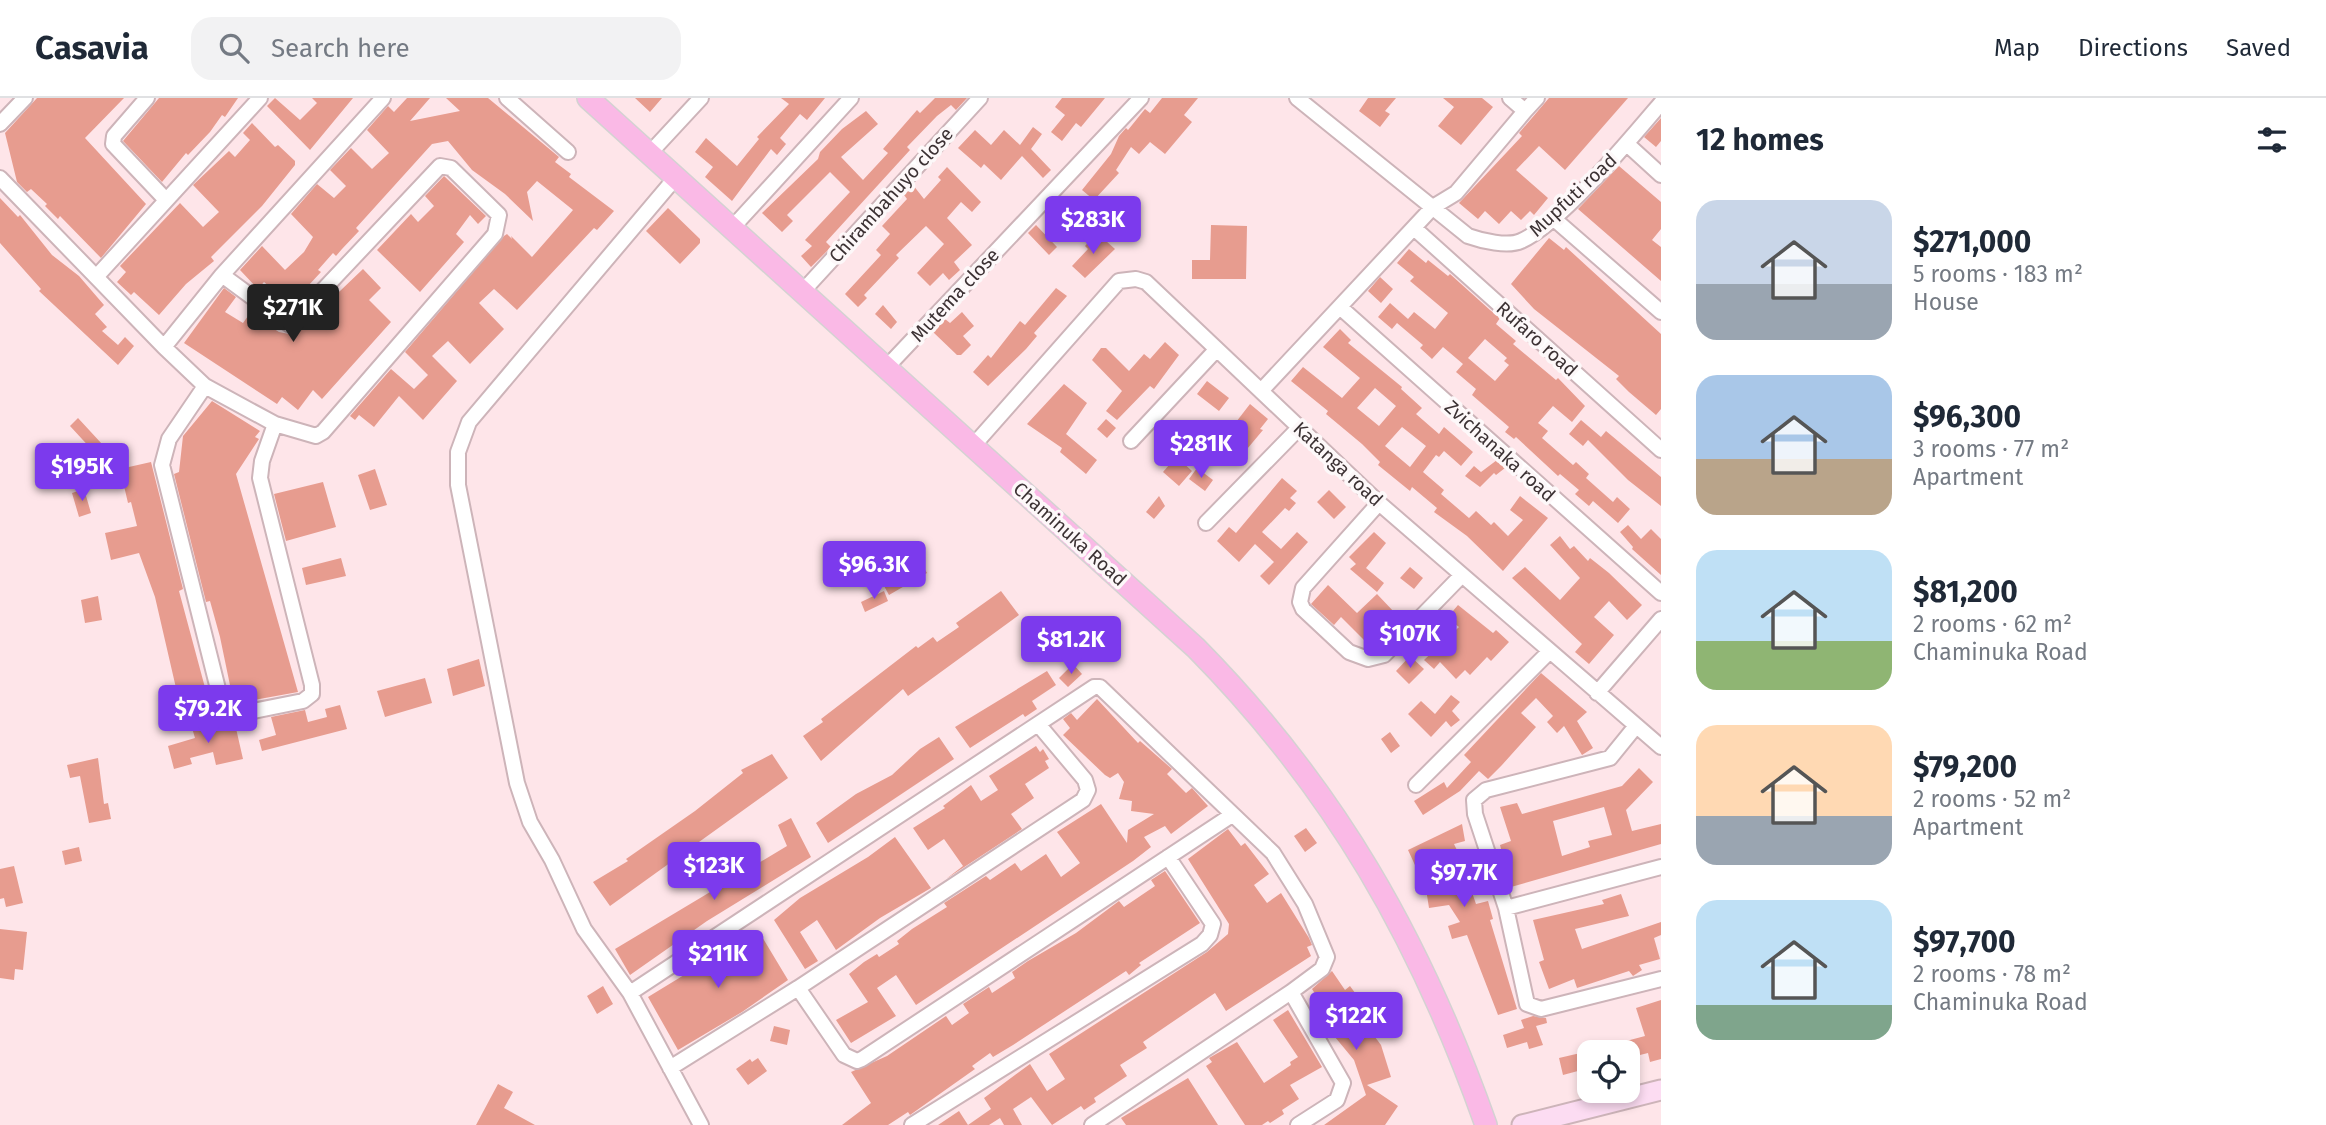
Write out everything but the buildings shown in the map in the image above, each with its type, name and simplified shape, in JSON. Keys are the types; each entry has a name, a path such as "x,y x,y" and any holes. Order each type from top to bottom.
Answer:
{"main road":[{"name":"Chaminuka Road","path":"588,98 1196,648 1296,761 1354,845 1405,933 1454,1036 1486,1125"}],"street":[{"path":"0,124 24,98"},
{"path":"146,98 114,135 113,144 166,200"},
{"path":"97,276 260,98"},
{"path":"164,347 222,275 383,98"},
{"path":"507,98 568,152"},
{"path":"650,153 701,98"},
{"path":"733,227 851,98"},
{"name":"Chirambahuyo close","path":"803,291 980,98"},
{"name":"Mutema close","path":"885,369 1141,98"},
{"path":"1297,98 1433,207"},
{"path":"1510,98 1525,111"},
{"path":"1261,391 1433,207 1456,193 1537,98"},
{"name":"Mupfuti road","path":"1433,207 1468,236 1482,241 1520,242 1553,218 1627,144 1661,103"},
{"path":"1627,144 1661,176"},
{"path":"0,178 205,386 275,424 309,436 323,432 495,234 499,215 452,168 440,166 290,325 222,275"},
{"path":"677,176 469,422 458,452 458,485 517,783 530,822 552,860 584,929 630,993 701,1125"},
{"path":"1553,218 1661,312"},
{"name":"Rufaro road","path":"1413,228 1661,450"},
{"name":"Katanga road","path":"973,446 1119,281 1136,279 1146,282 1379,503 1661,747"},
{"name":"Zvichanaka road","path":"1341,308 1661,593"},
{"path":"1131,441 1216,350"},
{"path":"205,386 169,439 162,465 219,693 225,706 237,714 303,701 312,694 312,685 260,478 262,461 275,424"},
{"path":"1206,523 1299,428"},
{"path":"1379,503 1303,588 1300,595 1303,608 1349,652 1368,659 1384,655 1462,575"},
{"path":"1597,693 1661,619"},
{"path":"1416,785 1550,651"},
{"path":"630,993 1094,687 1105,689 1232,816 1273,853 1287,873 1327,957 1322,968 1291,992 1092,1125"},
{"path":"670,1068 798,988 1083,800 1088,790 1085,780 1038,724"},
{"path":"1636,726 1610,758 1486,790 1474,800 1475,814 1506,908 1525,998 1534,1008 1541,1010 1661,979"},
{"path":"798,988 844,1055 857,1060 1232,816"},
{"path":"912,1125 1202,944 1210,935 1213,924 1168,857"},
{"path":"1506,908 1661,867"},
{"path":"1291,992 1343,1083 1342,1094 1337,1100 1297,1125"},
{"path":"1522,1125 1661,1090"}]}
